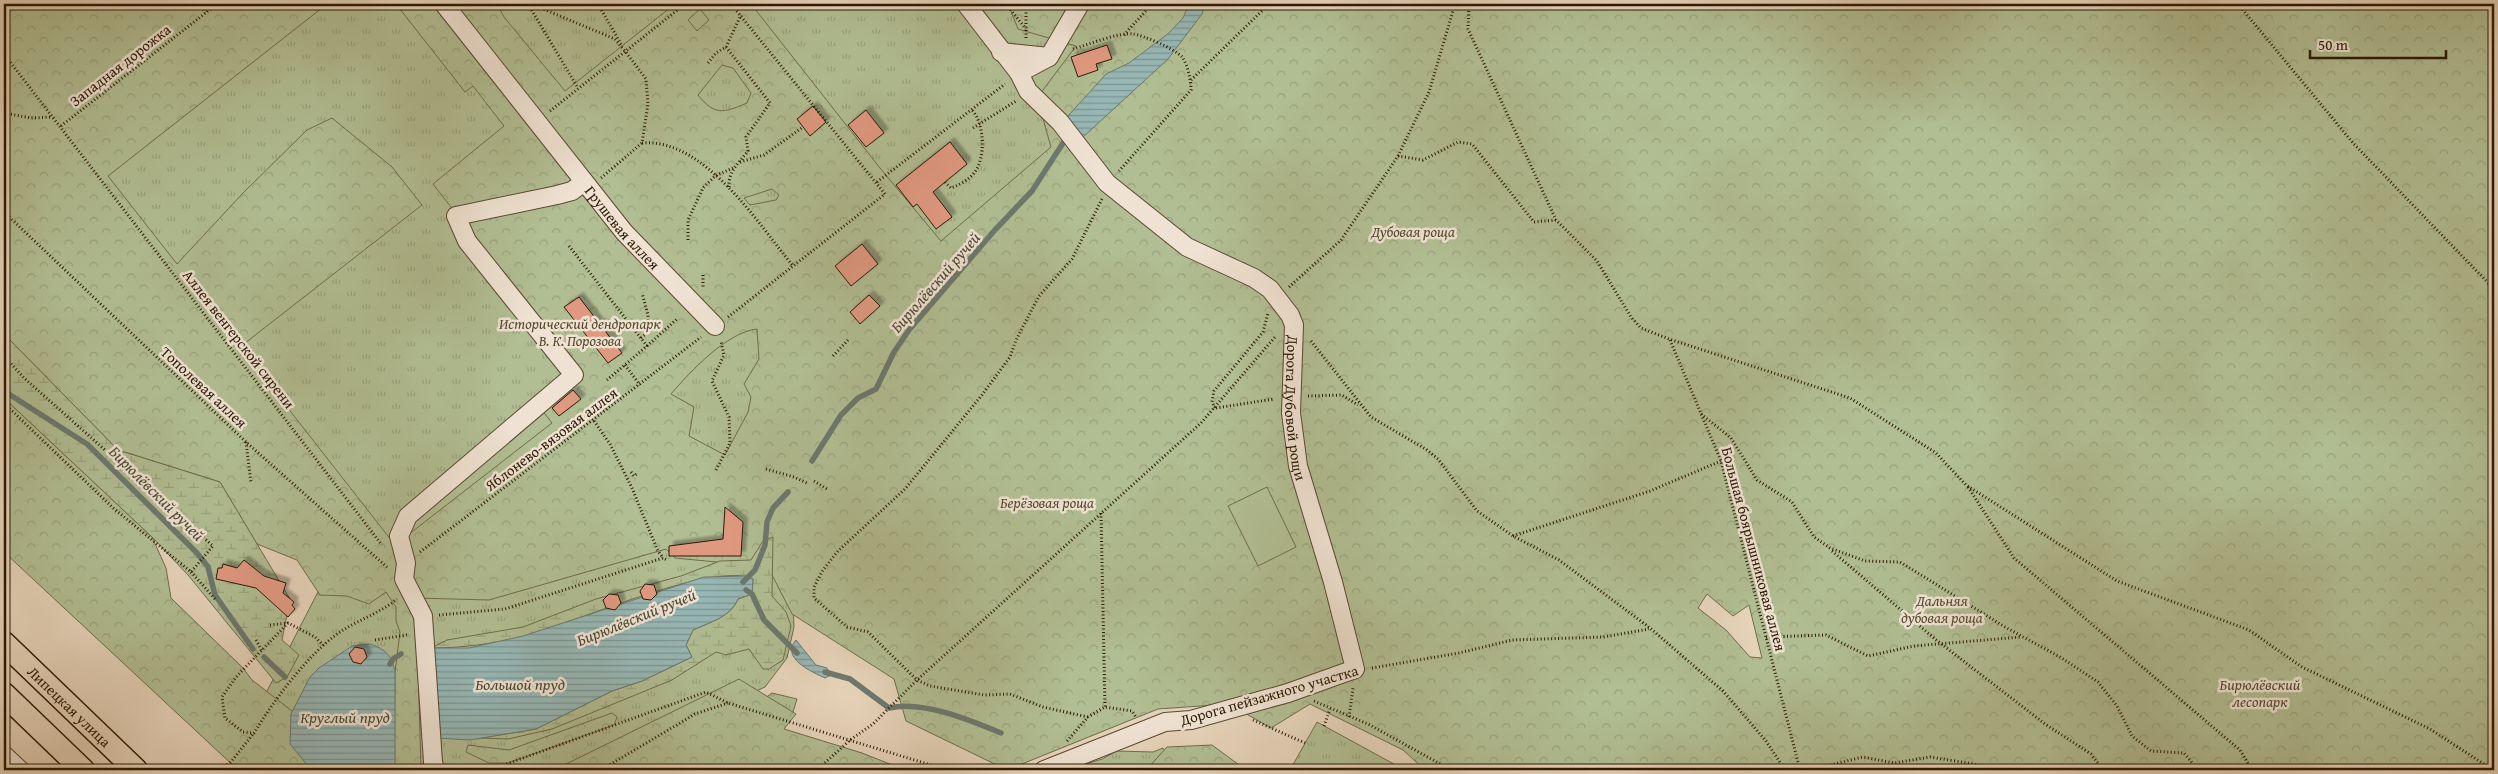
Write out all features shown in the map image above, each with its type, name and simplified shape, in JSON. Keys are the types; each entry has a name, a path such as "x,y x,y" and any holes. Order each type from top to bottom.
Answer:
{"main road":[{"name":"Липецкая улица","path":"4,643 136,770"},
{"path":"4,694 83,770"}],"street":[{"name":"Грушевая аллея","path":"444,4 543,116 587,185 624,232 715,326"},
{"name":"Дорога Дубовой рощи","path":"966,4 1019,73 1028,91 1060,122 1108,183 1187,247 1254,278 1278,298 1292,320 1291,396 1298,466 1333,582 1355,669"},
{"path":"1019,73 1049,57 1080,4"},
{"path":"1001,52 1049,57"},
{"path":"435,770 423,616 399,568 399,536 408,516 574,375 467,241 456,216 558,195 587,185"},
{"name":"Дорога пейзажного участка","path":"1044,770 1165,722 1192,720 1288,693 1355,669"},
{"path":"4,755 20,770"}],"path":[{"path":"162,4 200,7 206,12"},
{"name":"Западная дорожка","path":"61,126 217,4"},
{"path":"530,4 578,88"},
{"path":"530,4 614,39 625,51 646,79 648,104 642,143"},
{"path":"598,4 625,51"},
{"path":"543,116 685,4"},
{"path":"731,4 877,182 1000,87"},
{"path":"1006,4 1026,30"},
{"path":"1025,45 1026,4"},
{"path":"1124,35 1152,4"},
{"path":"1191,80 1269,4"},
{"path":"1215,408 1212,402 1214,391 1263,332 1267,316 1278,298 1341,240 1398,156 1429,92 1455,4"},
{"path":"1469,4 1468,29 1556,220 1597,262 1630,317 1642,328 1669,339 1850,398 1936,453 1966,485 2014,558 2240,750 2252,770"},
{"path":"2238,4 2353,143 2494,289"},
{"path":"708,63 716,53 726,47 741,16"},
{"path":"1049,57 1124,35 1133,34 1146,37 1182,57 1191,80 1190,90 1108,183 1098,208 1072,259 1039,296 1004,365 982,395 905,489 838,551 823,570 814,587 814,598 847,627 868,632 917,680 940,688 984,695 1010,694 1043,707 1088,717 1105,706 1132,711 1145,729"},
{"path":"688,240 688,220 703,188 715,176 740,162 748,151 746,137 770,104 726,47"},
{"path":"4,54 53,117"},
{"path":"973,128 1020,99 1028,91"},
{"path":"945,182 951,188 976,172 983,142 981,123 971,109"},
{"path":"4,113 31,118 53,117"},
{"name":"Аллея венгерской сирени","path":"53,117 399,568"},
{"path":"740,162 764,155 803,127"},
{"path":"587,185 642,143 657,142 699,160 729,188 793,266"},
{"path":"1398,156 1423,160 1458,142 1472,144 1534,222 1556,220"},
{"path":"729,188 729,181 734,167"},
{"name":"Яблонево-вязовая аллея","path":"399,568 594,421 885,194 877,182"},
{"name":"Тополевая аллея","path":"4,212 246,442 399,568"},
{"path":"569,246 647,346"},
{"path":"2489,285 2494,282"},
{"path":"641,338 648,332 648,315 642,293"},
{"path":"607,380 677,320"},
{"path":"817,770 850,740 873,724 917,680 1215,408 1292,320 1326,358 1361,407 1371,417 1438,459 1477,511 1514,536 1559,560 1650,628 1723,691 1766,741 1786,770"},
{"path":"715,326 724,355 712,381 729,417 730,443 716,470"},
{"name":"Большая боярышниковая аллея","path":"1669,339 1721,461 1800,770"},
{"path":"833,356 848,340"},
{"path":"4,356 24,378 213,546 191,572"},
{"path":"625,366 640,385"},
{"path":"1215,408 1291,396 1342,395 1361,407"},
{"path":"4,403 112,507 191,572 216,599"},
{"path":"1701,414 1731,438 1757,480 1792,502 1814,537 1830,548 1941,644 2045,724 2091,754 2103,770"},
{"path":"423,616 505,609 665,559 657,549 632,488 610,444 594,421"},
{"path":"246,442 251,483"},
{"path":"1514,536 1650,491 1721,461"},
{"path":"766,469 794,477 807,484"},
{"path":"631,472 634,476 638,473"},
{"path":"814,481 827,489"},
{"path":"1966,485 2117,581 2249,630 2302,667 2430,729 2494,770"},
{"path":"1101,513 1105,706"},
{"path":"1830,548 1865,562 1900,562 2023,637 2060,657 2098,682 2117,706 2132,736 2151,751 2184,753 2198,770"},
{"path":"218,770 230,762 254,734 269,709 323,645 342,631 388,606"},
{"path":"270,625 288,623 315,638 323,645"},
{"path":"254,734 243,732 225,718 222,697 236,678 288,623"},
{"name":"Дорога пейзажного участка","path":"1355,669 1381,668 1459,653 1512,640 1603,637 1650,628"},
{"path":"1766,637 1826,635 1868,656 1914,646 2023,637"},
{"path":"375,640 402,636"},
{"path":"256,640 262,651"},
{"path":"1349,716 1355,669"},
{"path":"490,770 706,692 728,703 947,770"},
{"path":"1288,693 1370,725 1451,770"},
{"path":"601,770 695,714 728,703"},
{"path":"1324,726 1330,708"},
{"path":"1227,709 1305,743"},
{"path":"1810,770 1862,756 1894,763 1930,757 1974,764 1987,770"},
{"path":"1494,770 1508,770"}],"green space":[{"name":"Исторический дендропарк В. К. Порозова","path":"4,4 1246,4 793,601 794,627 787,658 765,687 742,697 617,770 238,770 230,763 338,553 150,380"},
{"path":"4,4 327,4 108,176 177,264 243,193 307,130 332,118 392,167 422,205 240,347 395,545 552,423 538,405 580,372 433,184 504,126 473,86 465,92 396,4 497,4 504,17 565,91 675,4 751,4 880,168 941,241 1051,147 1037,98 1076,46 1018,29 1008,4 2494,4 2494,770 1425,770 1403,750 1310,704 1271,728 1229,704 1158,709 1007,770 906,721 894,679 792,614 768,567 675,558 666,549 489,600 416,598 421,770 394,770 395,672 400,632 396,621 396,607 386,592 369,604 347,596 320,595 297,560 257,544 220,482 118,450 4,334","holes":["700,9 709,20 697,31 688,20","722,65 733,68 751,93 747,103 720,111 709,107 698,95","772,189 779,195 776,200 750,205 744,198","757,329 759,359 744,384 751,397 748,412 725,455 689,436 694,407 671,394 710,354 734,337","1707,594 1733,616 1749,605 1762,658 1750,657 1726,630 1698,608"]},
{"path":"4,334 118,450 220,482 290,599 282,640 299,655 287,677 276,683 188,575 152,537 4,398"},
{"path":"4,398 152,537 166,568 171,598 243,668 252,680 292,711 308,766 315,770 238,770 4,552"},
{"path":"1267,487 1296,547 1258,566 1228,506"},
{"path":"773,537 772,596 786,612 791,626 783,660 769,669 763,669 749,649 726,655 716,652 672,680 552,729 508,739 481,738 536,729 612,691 642,681 692,657 686,645 693,630 725,615 738,599 752,594 753,579 734,576 707,578 640,596 522,637 477,645 431,648 447,640 523,627 596,599 681,576 720,561 751,560 763,541"},
{"path":"739,679 796,714 784,729 862,753 905,770 554,770"},
{"path":"772,693 797,699 793,712 757,704"},
{"path":"612,713 617,717 614,725 508,763 489,763 466,752 468,745 509,750"},
{"path":"1317,722 1403,769 1290,770"},
{"path":"1212,745 1246,770 1146,770 1167,747"},
{"path":"1163,748 1169,756 1158,770 1066,770 1102,759 1117,751 1153,752"}],"water":[{"path":"1189,4 1205,4 1202,14 1168,59 1082,138 1069,126 1068,116 1106,74 1129,63 1169,33 1183,18"},
{"name":"Большой пруд","path":"745,576 753,579 752,594 738,599 725,615 693,630 686,645 692,657 642,681 612,691 536,729 470,740 438,738 431,648 469,648 523,636 704,577"},
{"path":"796,640 816,665 827,668 831,675 825,678 800,664 792,653 792,647"},
{"name":"Круглый пруд","path":"370,644 380,648 390,657 395,672 395,769 315,770 308,766 290,744 291,714 310,677 319,668 352,646"}],"building":[{"path":"1107,45 1112,59 1096,64 1098,70 1078,77 1071,57"},
{"path":"813,106 826,122 810,136 797,119"},
{"path":"866,110 884,133 866,147 848,125"},
{"path":"950,142 967,164 933,192 952,217 936,229 917,204 913,207 896,185"},
{"path":"862,244 878,264 851,286 835,266"},
{"path":"869,295 880,306 860,324 850,312"},
{"path":"579,297 622,353 608,363 564,307"},
{"path":"573,390 581,399 559,416 552,408"},
{"path":"725,507 743,522 741,556 669,556 669,546 723,539"},
{"path":"244,560 264,576 286,583 283,593 294,602 292,605 295,609 288,617 256,588 216,579 218,568 222,568 223,564 237,568"},
{"path":"645,584 654,585 657,594 651,600 643,599 640,591"},
{"path":"609,594 618,595 621,603 615,610 606,608 603,600"},
{"path":"355,647 364,649 367,657 361,664 353,662 349,654"}],"waterway":[{"name":"Бирюлёвский ручей","path":"812,461 841,415 858,398 876,389 894,352 909,330 994,231 1032,191 1063,143"},
{"name":"Бирюлёвский ручей","path":"4,391 87,444 197,553 208,567 215,595 253,649"},
{"name":"Бирюлёвский ручей","path":"743,582 755,570 765,545 767,522 773,508 788,492"},
{"path":"746,590 752,594 764,620 797,653"},
{"name":"Бирюлёвский ручей","path":"390,664 393,659 401,654"},
{"name":"Бирюлёвский ручей","path":"264,657 285,677"},
{"path":"825,672 850,679 889,708 902,706 931,709 961,717 1001,733"}],"park label":[{"name":"Дубовая роща","path":"1413,231"},
{"name":"Берёзовая роща","path":"1047,502"},
{"name":"Дальняя дубовая роща","path":"1942,608"},
{"name":"Бирюлёвский лесопарк","path":"2260,692"}]}
